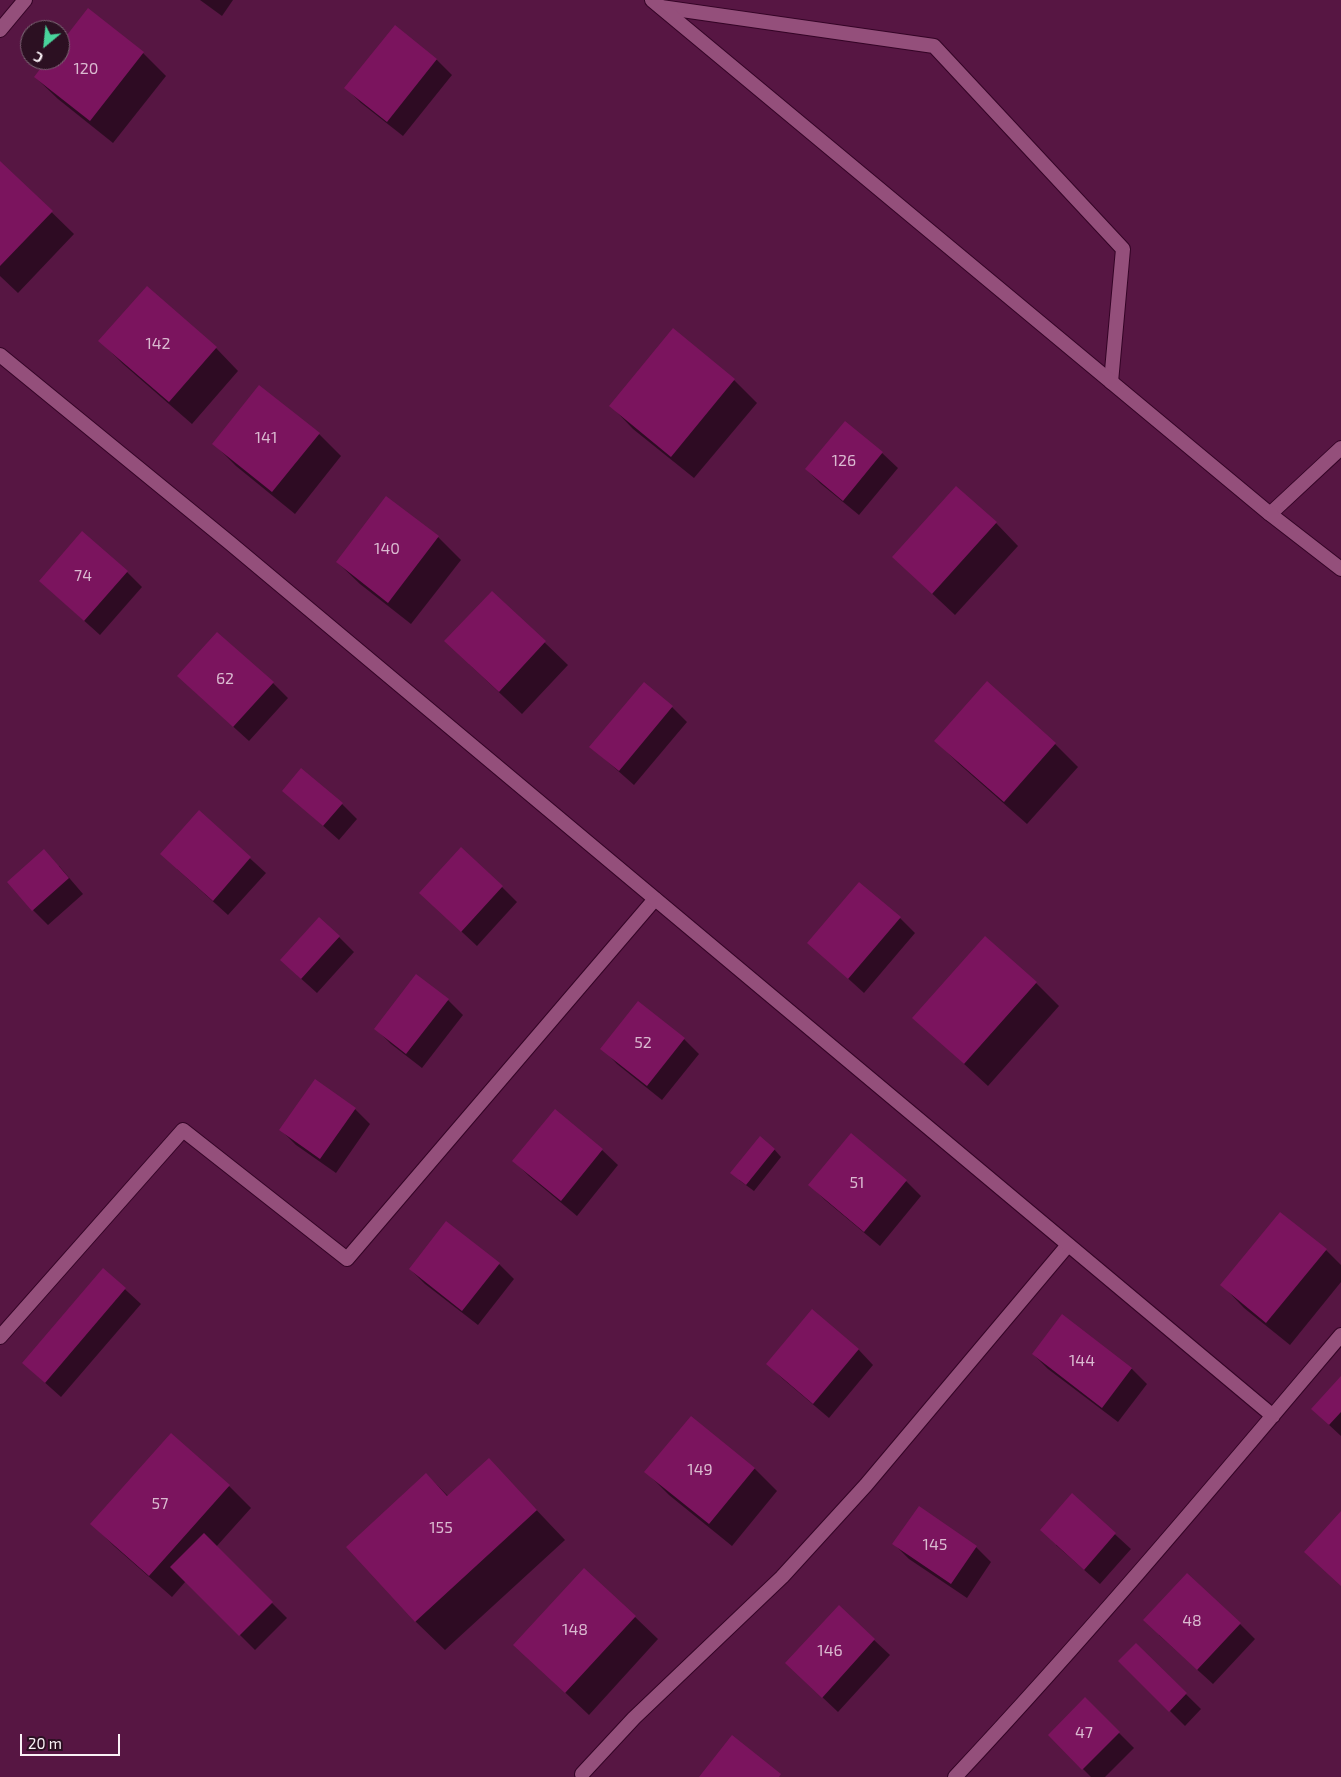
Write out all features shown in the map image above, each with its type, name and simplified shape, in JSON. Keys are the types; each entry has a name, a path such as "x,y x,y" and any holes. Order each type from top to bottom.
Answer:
{"street":[{"path":"0,30 25,0"},
{"path":"657,4 934,46 1123,249 1111,382"},
{"path":"657,4 1270,514 1341,569"},
{"path":"0,355 230,544 1273,1416"},
{"path":"1270,514 1341,448"},
{"path":"0,1337 183,1130 347,1259 655,899"},
{"path":"582,1774 634,1718 782,1577 866,1485 1068,1245"},
{"path":"955,1777 1016,1712 1273,1416 1341,1334"}],"building":[{"path":"88,8 144,52 90,121 34,77 39,70 70,70 70,31"},
{"path":"395,25 437,59 387,122 344,88"},
{"path":"0,161 53,211 0,266"},
{"path":"147,286 217,347 169,402 98,341"},
{"path":"673,328 735,379 671,457 609,406"},
{"path":"259,385 320,433 272,492 212,444"},
{"path":"845,421 883,452 843,501 805,469"},
{"path":"956,486 997,522 932,594 892,557"},
{"path":"386,496 439,536 388,603 336,562"},
{"path":"82,531 128,571 84,621 39,581"},
{"path":"492,591 546,641 499,692 444,641"},
{"path":"217,632 274,682 233,727 177,676"},
{"path":"987,681 1056,743 1004,802 934,741"},
{"path":"644,682 673,706 619,771 589,747"},
{"path":"301,768 343,803 323,826 282,791"},
{"path":"199,810 251,857 213,901 160,854"},
{"path":"461,847 503,886 461,932 419,893"},
{"path":"44,849 69,878 32,911 7,882"},
{"path":"859,882 901,917 848,979 807,943"},
{"path":"319,917 340,936 301,979 280,960"},
{"path":"985,936 1037,982 964,1064 912,1018"},
{"path":"416,974 449,999 406,1054 374,1029"},
{"path":"638,1001 685,1038 647,1086 600,1049"},
{"path":"315,1079 356,1108 320,1159 279,1130"},
{"path":"555,1109 603,1149 561,1201 512,1161"},
{"path":"851,1133 907,1180 864,1232 808,1185"},
{"path":"760,1136 775,1149 746,1185 730,1173"},
{"path":"1280,1212 1327,1249 1266,1323 1220,1285"},
{"path":"446,1221 500,1263 462,1311 409,1269"},
{"path":"103,1268 126,1288 45,1383 22,1363"},
{"path":"812,1309 859,1349 813,1404 766,1364"},
{"path":"1062,1314 1132,1368 1102,1408 1032,1354"},
{"path":"1341,1376 1341,1412 1329,1425 1311,1409"},
{"path":"691,1416 755,1468 709,1524 644,1472"},
{"path":"171,1433 230,1485 149,1576 90,1524"},
{"path":"489,1458 537,1510 415,1622 346,1547 426,1473 447,1496"},
{"path":"1072,1493 1116,1533 1084,1570 1040,1530"},
{"path":"919,1506 977,1546 951,1584 892,1544"},
{"path":"1341,1511 1341,1586 1304,1552"},
{"path":"204,1533 273,1602 239,1636 170,1567"},
{"path":"584,1568 636,1616 565,1693 513,1645"},
{"path":"1187,1573 1241,1623 1197,1670 1143,1620"},
{"path":"839,1605 875,1639 822,1698 785,1663"},
{"path":"1136,1643 1187,1693 1169,1712 1118,1661"},
{"path":"1085,1697 1120,1732 1082,1770 1048,1735"},
{"path":"732,1735 781,1774 779,1777 699,1777"}]}
